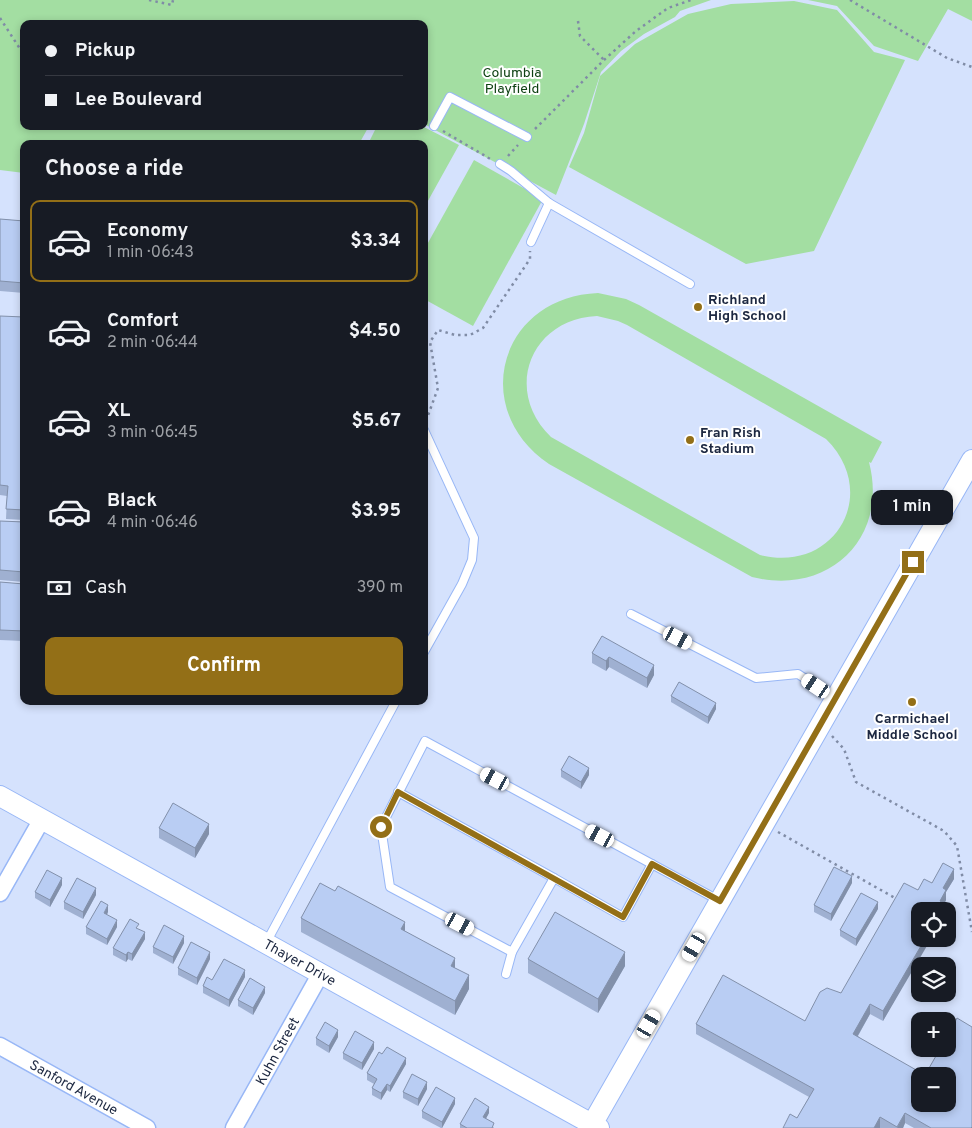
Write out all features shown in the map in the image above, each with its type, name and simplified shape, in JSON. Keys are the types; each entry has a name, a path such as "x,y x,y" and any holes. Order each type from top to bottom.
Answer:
{"street":[{"path":"594,1127 820,724 972,460"},
{"name":"Thayer Drive","path":"0,796 321,973 594,1127"},
{"path":"0,893 42,819"},
{"name":"Kuhn Street","path":"234,1128 321,973"},
{"name":"Sanford Avenue","path":"0,1046 147,1128"}],"lane":[{"path":"434,126 450,97 527,137"},
{"path":"500,164 511,170 549,203 690,284"},
{"path":"530,242 549,203"},
{"path":"428,438 474,538 472,560 466,576 428,645"},
{"path":"631,614 756,678 798,674 835,698"},
{"path":"266,943 394,705"},
{"path":"512,952 390,887 381,827 425,741 720,901"},
{"path":"398,792 623,917 652,864"},
{"path":"506,974 512,952 554,878"}],"path":[{"path":"149,0 172,5 173,0"},
{"path":"434,126 500,164 604,60 636,32 668,8 691,0"},
{"path":"850,0 946,58 972,68"},
{"path":"0,18 20,49"},
{"path":"578,21 580,36 604,60"},
{"path":"428,417 438,388 430,342 438,330 470,335 483,328 530,259 530,242"},
{"path":"820,724 844,749 856,782 944,831 957,846 972,932"},
{"path":"764,824 894,898"}],"green space":[{"name":"Columbia Playfield","path":"0,0 711,0 680,11 675,17 644,34 621,51 601,72 584,124 556,195 428,126 428,20 20,20 20,130 367,130 361,140 20,140 20,172 0,170"},
{"path":"808,0 972,0 972,21 948,9 918,61 874,46 837,6"},
{"path":"794,1 837,10 874,52 905,60 814,251 746,264 569,167 584,133 600,76 635,44 688,14 731,4"},
{"path":"428,129 459,145 428,201 428,140 370,140 375,130"},
{"path":"474,160 543,199 473,326 428,301 428,243"},
{"path":"598,293 626,299 882,442 871,463 869,462 873,490 870,515 861,537 846,556 828,569 805,578 780,581 752,577 549,464 524,441 509,415 503,387 506,359 518,334 538,314 564,299","holes":["597,316 618,321 826,439 842,460 849,483 849,504 842,524 828,541 810,552 787,558 760,555 551,437 536,419 529,399 527,379 531,360 540,343 555,330 574,320"]}],"building":[{"path":"0,219 20,221 20,283 0,281"},
{"path":"0,316 20,317 20,510 6,509 8,486 0,485"},
{"path":"0,521 20,522 20,572 0,570"},
{"path":"0,582 20,584 20,631 0,630"},
{"path":"602,636 654,665 647,678 609,657 606,661 592,653"},
{"path":"679,682 716,703 708,717 671,696"},
{"path":"569,756 589,768 581,782 561,770"},
{"path":"173,803 209,824 195,848 159,828"},
{"path":"943,863 954,869 943,888 946,890 940,901 942,902 911,902 911,947 920,947 914,957 911,957 911,963 883,1011 870,1004 853,1034 911,1067 911,1112 956,1112 956,1067 930,1067 935,1057 956,1057 957,1018 972,1027 972,1127 931,1128 905,1113 897,1127 880,1117 874,1128 783,1128 790,1114 797,1118 814,1089 696,1024 723,975 805,1021 820,992 827,988 841,993 904,883 918,890 924,879 932,883"},
{"path":"834,867 852,876 831,914 814,905"},
{"path":"47,870 62,878 50,900 35,892"},
{"path":"77,878 96,888 83,912 64,902"},
{"path":"320,883 335,891 338,886 405,922 401,929 455,958 451,966 469,975 455,1001 301,918"},
{"path":"861,893 878,902 856,939 840,930"},
{"path":"101,901 108,905 104,913 117,920 107,939 86,927"},
{"path":"555,912 625,952 598,999 528,959"},
{"path":"130,919 139,924 136,928 145,932 132,954 128,952 126,955 113,948"},
{"path":"164,925 184,936 173,957 153,947"},
{"path":"191,942 210,952 197,978 178,968"},
{"path":"224,959 245,970 229,1000 203,986 207,977 212,980"},
{"path":"250,978 265,987 253,1008 238,1000"},
{"path":"325,1022 338,1030 329,1046 316,1038"},
{"path":"355,1031 374,1042 362,1063 343,1053"},
{"path":"387,1047 406,1058 390,1086 387,1084 381,1093 372,1088 377,1079 367,1073 379,1052 382,1054"},
{"path":"412,1074 427,1082 418,1099 403,1092"},
{"path":"436,1087 455,1098 442,1122 422,1111"},
{"path":"475,1098 489,1107 483,1117 494,1123 492,1128 467,1128 460,1124"}],"place":[{"name":"Richland High School","path":"698,307"},
{"name":"Fran Rish Stadium","path":"690,440"},
{"name":"Carmichael Middle School","path":"912,702"}],"route":[{"path":"381,827 398,792 623,917 652,864 720,901 913,562"}]}
